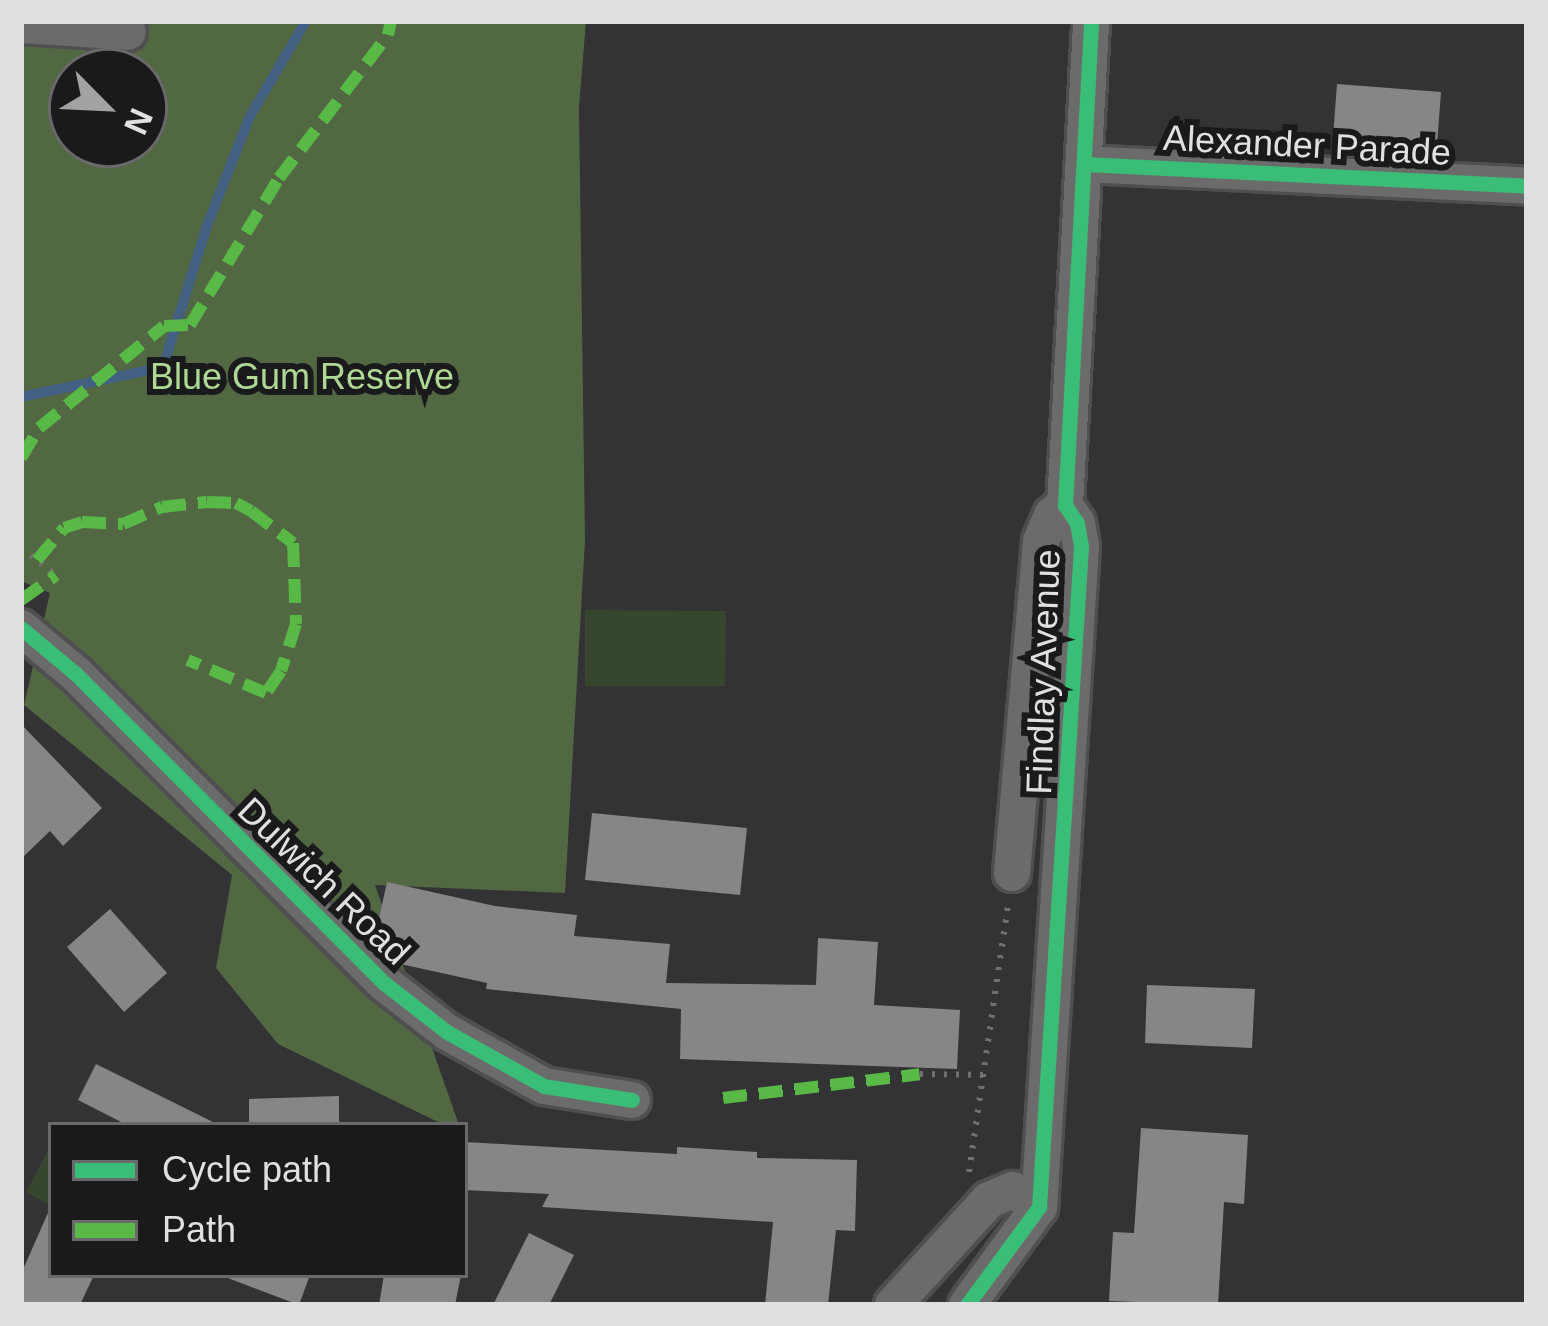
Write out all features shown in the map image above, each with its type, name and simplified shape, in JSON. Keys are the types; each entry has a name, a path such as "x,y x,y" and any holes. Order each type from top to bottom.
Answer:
{"street":[{"name":"Findlay Avenue","path":"1039,1207 1081,546 1077,523 1065,506 1091,21"},
{"path":"21,26 128,32"},
{"name":"Alexander Parade","path":"1084,164 1527,186"},
{"name":"Findlay Avenue","path":"1012,873 1041,541 1052,515 1065,506"},
{"name":"Dulwich Road","path":"21,628 76,674 399,995 447,1032 544,1086 632,1100"},
{"path":"893,1305 962,1225 989,1200 1013,1190 1039,1207 967,1305"}],"path":[{"path":"21,548 56,574"},
{"path":"962,1225 947,1206 969,1171 1012,873"},
{"path":"920,1073 985,1075"}],"green space":[{"name":"Blue Gum Reserve","path":"21,21 586,21 579,107 585,540 565,893 375,885 458,1122 438,1122 278,1044 216,968 232,875 24,705 50,593 21,581"},
{"path":"585,610 726,611 725,686 585,686"},
{"path":"48,1151 48,1204 26,1192"}],"building":[{"path":"1337,84 1441,92 1437,145 1333,137"},
{"path":"21,724 102,808 63,846 50,831 21,859"},
{"path":"592,813 747,828 740,895 585,880"},
{"path":"387,882 495,906 577,915 574,936 670,944 666,983 816,985 818,938 878,942 874,1005 960,1010 957,1069 680,1059 681,1009 486,989 487,983 396,963 374,941"},
{"path":"110,909 167,973 124,1012 67,947"},
{"path":"1147,985 1255,989 1252,1048 1145,1043"},
{"path":"96,1064 213,1122 121,1122 78,1100"},
{"path":"339,1096 339,1122 249,1122 249,1099"},
{"path":"1141,1128 1248,1135 1244,1204 1224,1202 1218,1305 1109,1301 1113,1232 1134,1233"},
{"path":"468,1142 677,1154 677,1147 757,1152 757,1158 857,1160 855,1231 836,1230 828,1305 765,1305 773,1222 542,1207 549,1194 468,1190"},
{"path":"48,1213 48,1278 93,1278 80,1305 21,1305 21,1274"},
{"path":"529,1233 574,1255 549,1305 493,1305"},
{"path":"228,1278 309,1278 299,1305"},
{"path":"384,1278 460,1278 455,1305 379,1305"}],"waterway":[{"path":"21,397 163,367 207,226 249,118 306,21"}],"marked path":[{"path":"21,458 39,428 164,326 190,325 279,178 388,35 391,21"},
{"path":"37,560 64,528 82,522 123,524 162,507 207,502 236,503 251,511 293,543 296,624 281,671 266,693 188,660"},
{"path":"21,600 56,575"},
{"path":"723,1098 920,1074"}],"cycle path":[{"path":"967,1305 1039,1207 1081,546 1077,523 1065,505 1091,21"},
{"path":"1084,164 1527,186"},
{"path":"21,628 76,674 384,983 447,1032 544,1086 632,1100"}]}
